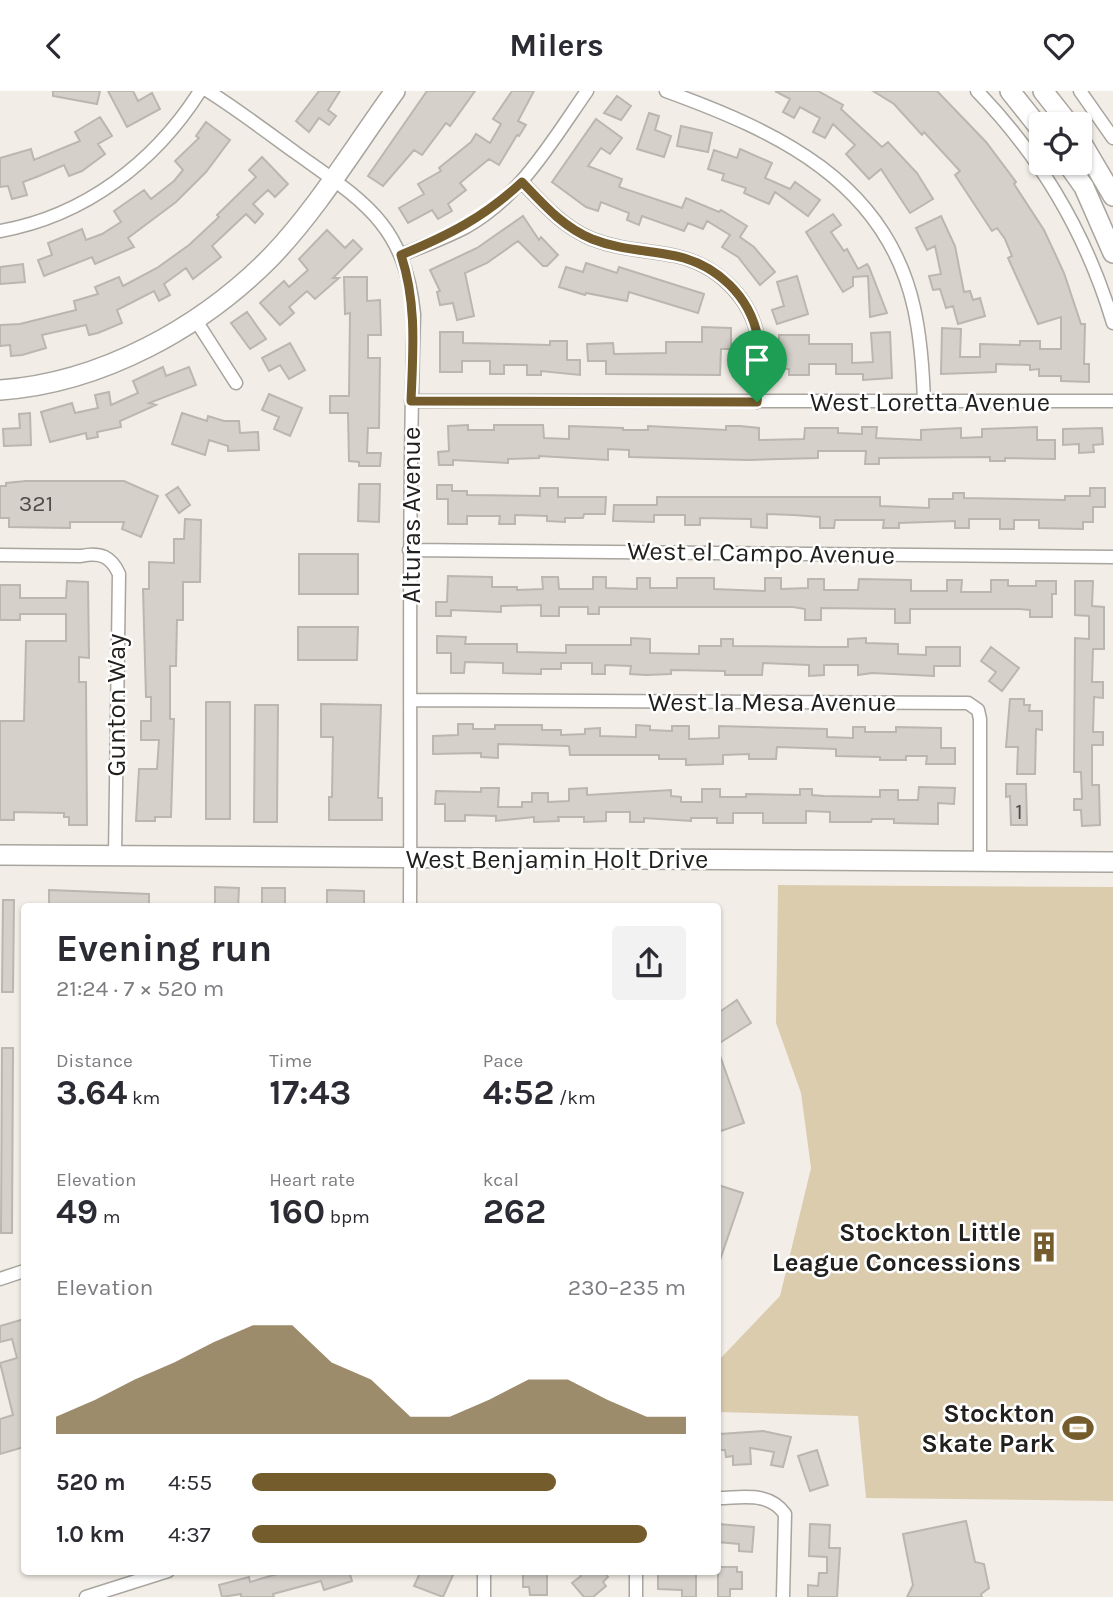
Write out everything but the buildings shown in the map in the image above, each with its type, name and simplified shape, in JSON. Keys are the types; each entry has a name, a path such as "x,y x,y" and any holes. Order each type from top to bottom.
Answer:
{"main road":[{"path":"0,390 49,382 102,366 158,341 235,290 272,256 333,179 395,91"},
{"path":"1010,91 1029,115"},
{"path":"1043,91 1060,112"},
{"path":"1092,160 1113,196"},
{"path":"1075,175 1084,187 1113,253"},
{"name":"West Benjamin Holt Drive","path":"0,855 1113,862"}],"street":[{"path":"0,231 45,219 90,199 115,183 166,137 201,91"},
{"name":"Alturas Avenue","path":"208,91 370,208 401,255 408,276 414,314 409,550 410,903"},
{"path":"401,255 465,227 498,205 522,182 587,91"},
{"path":"666,91 731,115 779,138 817,163 860,203 888,243 914,305 922,353 924,403"},
{"path":"977,91 1035,161 1065,207 1094,267 1113,323"},
{"path":"1080,91 1113,138"},
{"path":"522,182 554,215 591,238 627,250 679,256 710,269 740,296 755,328 759,346 757,402"},
{"path":"195,319 236,383"},
{"name":"West Loretta Avenue","path":"411,401 1113,401"},
{"name":"West el Campo Avenue","path":"409,550 1113,557"},
{"name":"Gunton Way","path":"0,555 81,556 94,553 108,557 119,574 115,856"},
{"name":"West la Mesa Avenue","path":"411,700 968,703 978,710 980,719 980,862"},
{"path":"0,1279 21,1272"},
{"path":"721,1497 768,1498 785,1514 783,1597"},
{"path":"86,1597 156,1575"},
{"path":"484,1575 484,1597"},
{"path":"636,1575 636,1597"}],"shaded area":[{"path":"778,885 1113,887 1113,1501 866,1498 858,1416 721,1412 721,1358 780,1296 811,1168 801,1093 776,1023"}],"place":[{"name":"Stockton Little League Concessions","path":"1044,1247"},
{"name":"Stockton Skate Park","path":"1078,1428"}],"route":[{"path":"522,182 554,215 579,233 618,248 679,256 699,263 732,287 748,310 758,337 757,402 411,401 414,314 408,276 401,255 482,217 522,182"}]}
